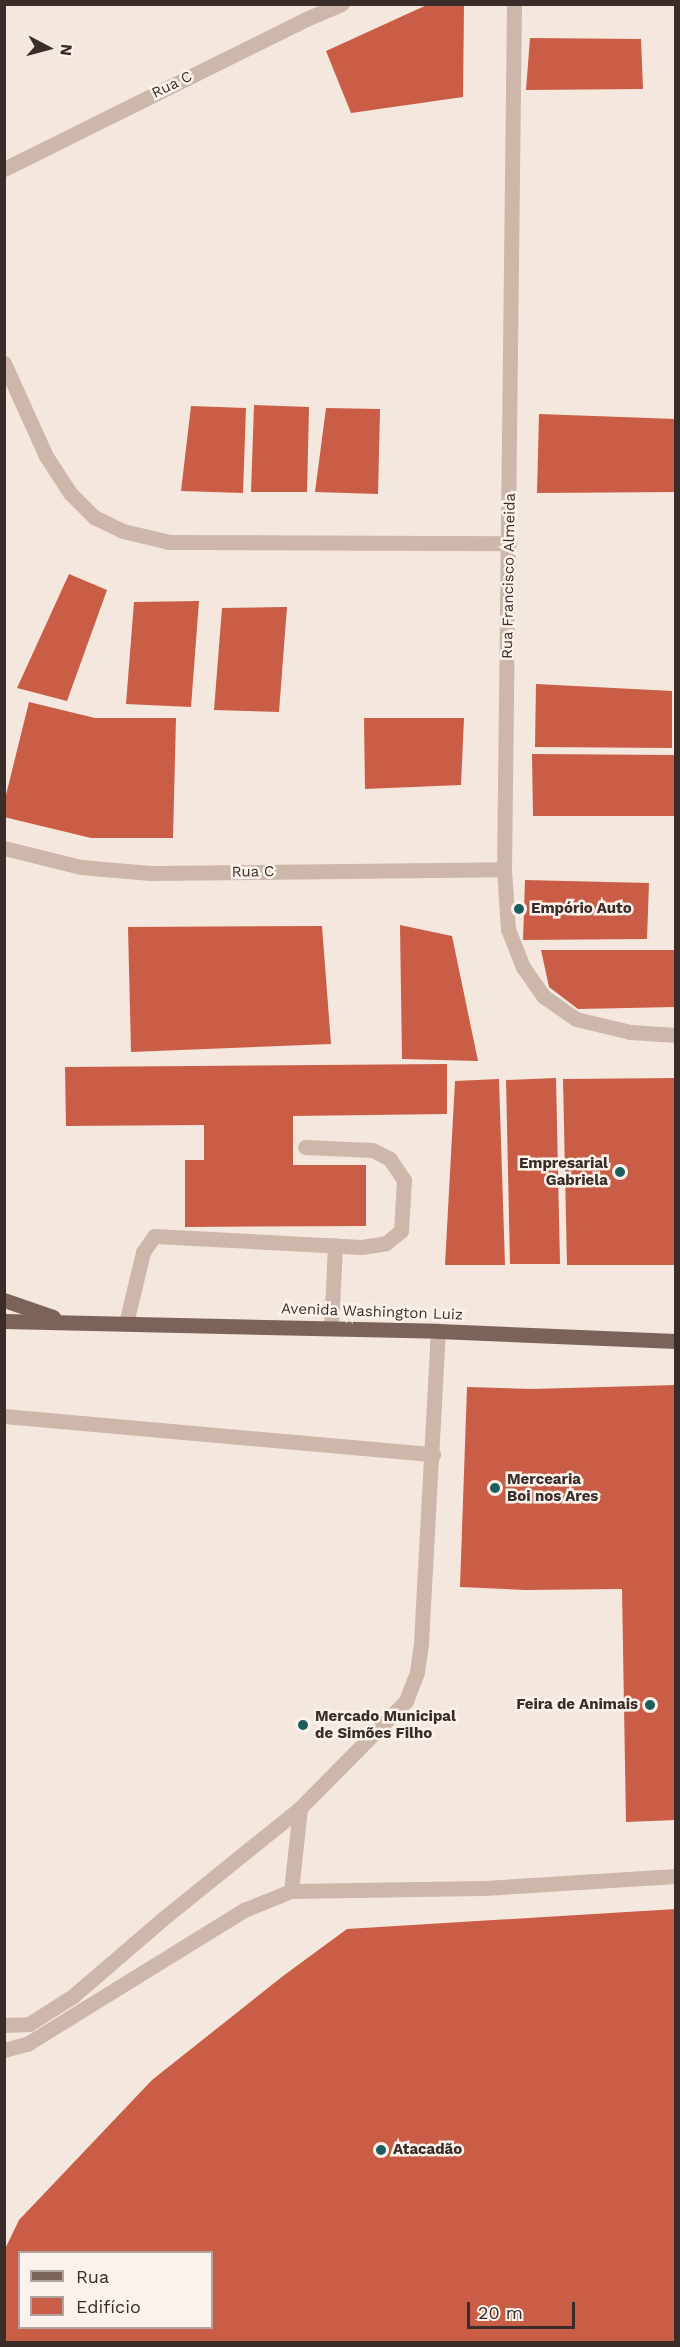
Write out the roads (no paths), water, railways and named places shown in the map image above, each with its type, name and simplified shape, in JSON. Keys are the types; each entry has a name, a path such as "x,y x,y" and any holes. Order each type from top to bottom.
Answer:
{"main road":[{"name":"Avenida Washington Luiz","path":"4,1300 67,1322"},
{"name":"Avenida Washington Luiz","path":"4,1321 438,1331 675,1341"}],"street":[{"path":"306,19 316,4"},
{"name":"Rua C","path":"4,169 306,19 342,4"},
{"name":"Rua Francisco Almeida","path":"514,4 504,869 508,929 523,967 543,996 576,1019 630,1032 675,1035"},
{"path":"4,363 46,456 70,493 94,517 123,531 169,542 509,543"},
{"name":"Rua C","path":"4,848 81,867 150,873 504,869"},
{"path":"126,1323 143,1252 154,1236 362,1247 386,1243 401,1231 404,1180 390,1159 372,1150 305,1147"},
{"path":"332,1328 335,1245"},
{"path":"4,2025 29,2024 73,1996 165,1917 300,1808 406,1701 414,1682 421,1643 434,1454 438,1331"},
{"path":"4,1416 434,1454"},
{"path":"291,1892 300,1808"},
{"path":"4,2050 27,2044 244,1910 291,1892 484,1888 675,1876"}],"place":[{"name":"Empório Auto","path":"519,909"},
{"name":"Empresarial Gabriela","path":"620,1172"},
{"name":"Mercearia Boi nos Ares","path":"495,1488"},
{"name":"Feira de Animais","path":"650,1705"},
{"name":"Mercado Municipal de Simões Filho","path":"303,1725"},
{"name":"Atacadão","path":"381,2150"}]}
